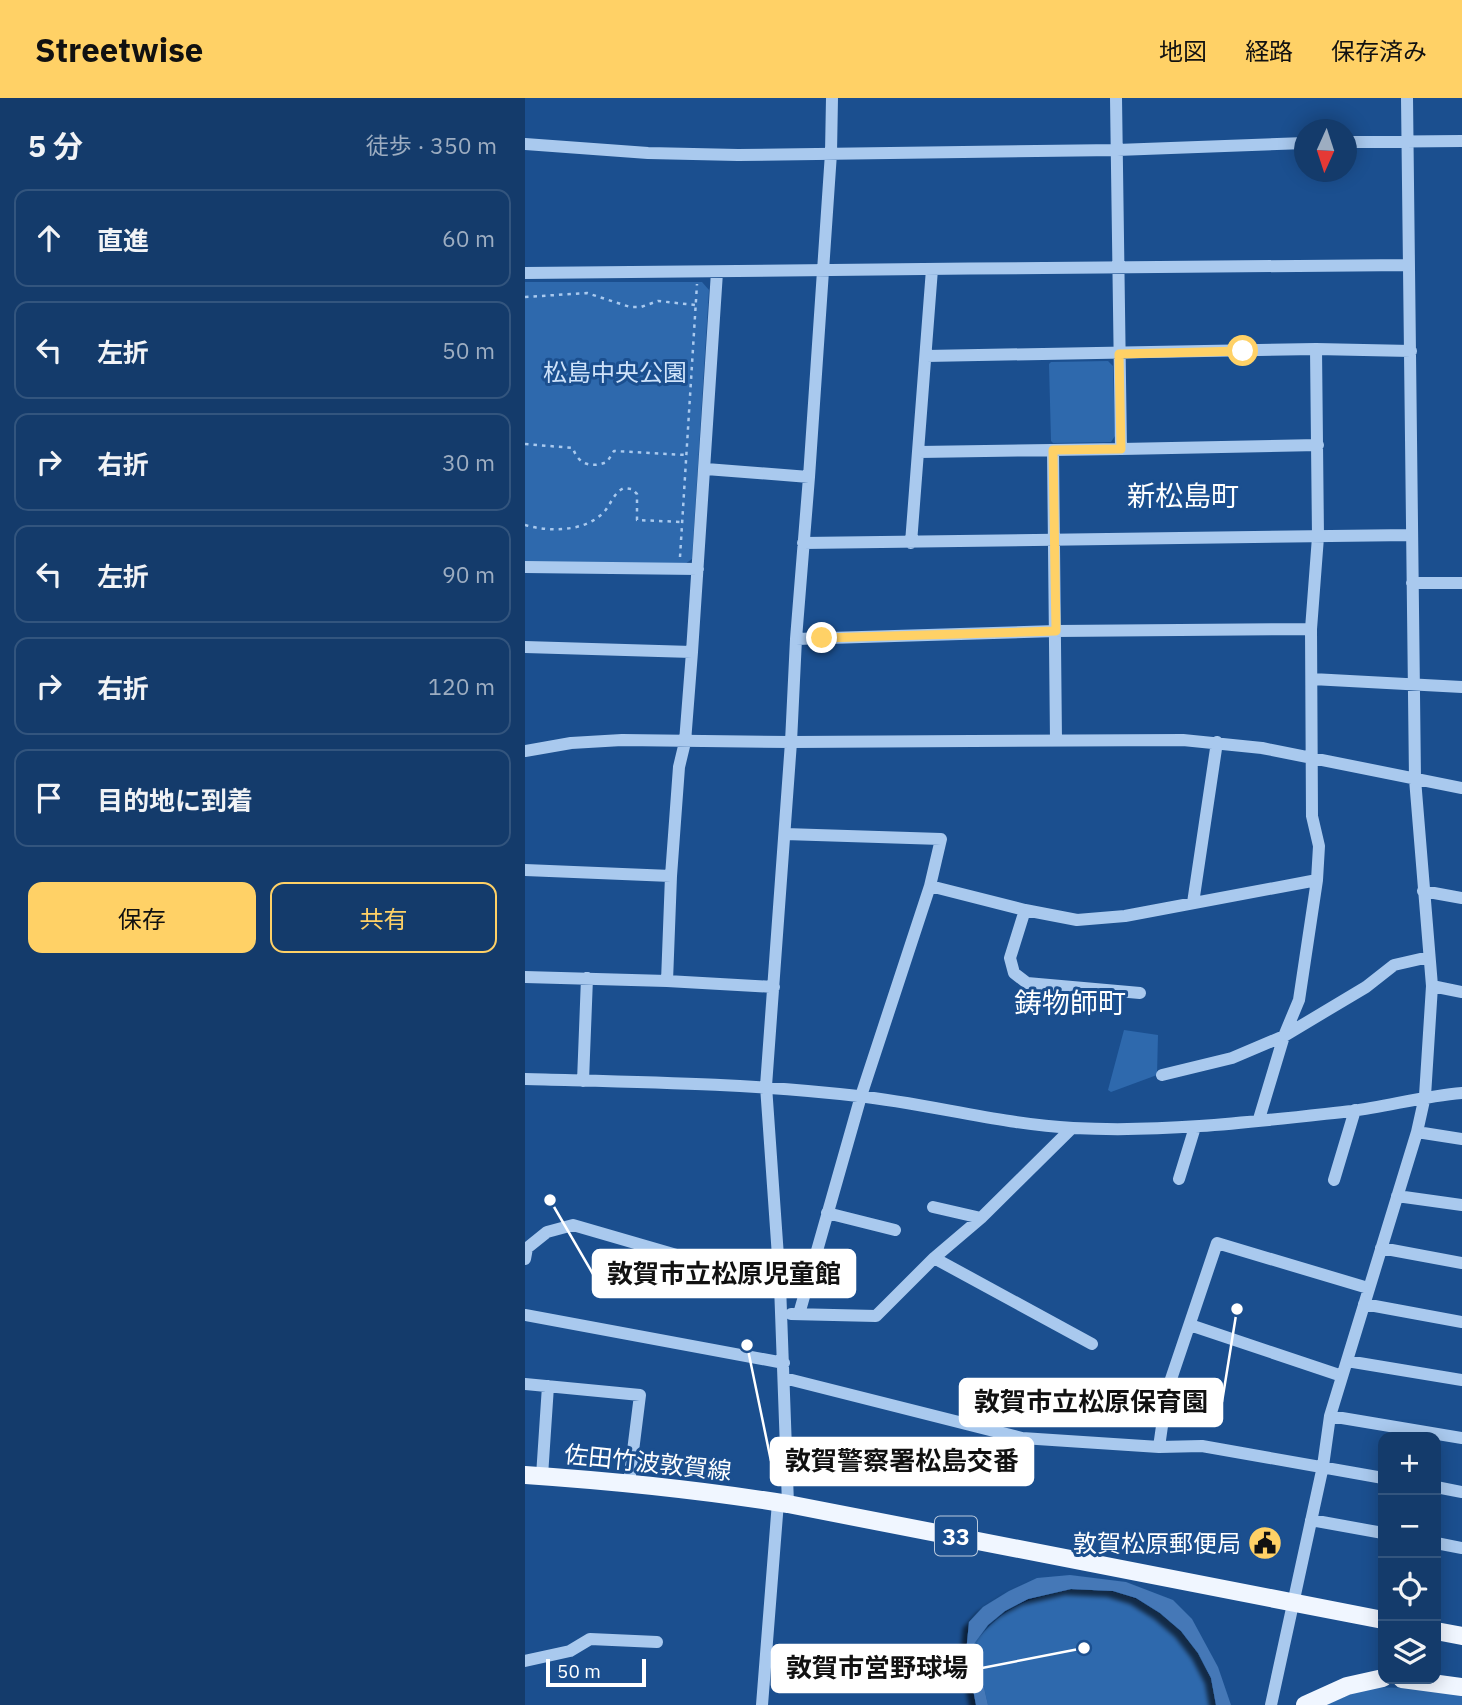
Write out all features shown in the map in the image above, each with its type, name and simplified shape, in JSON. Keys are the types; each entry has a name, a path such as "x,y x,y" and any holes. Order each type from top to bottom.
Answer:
{"main road":[{"name":"佐田竹波敦賀線","path":"534,1476 629,1483 783,1503 1378,1619"},
{"path":"1441,1631 1462,1636"},
{"path":"1305,1705 1347,1686 1378,1679"},
{"path":"1440,1684 1462,1687"}],"street":[{"path":"762,1705 783,1503 784,1378 766,1086 792,742 796,639 831,153 832,98"},
{"path":"1116,98 1121,449"},
{"path":"1271,1705 1323,1466 1330,1416 1417,1132 1425,1096 1432,986 1415,779 1407,98"},
{"path":"1357,142 1462,141"},
{"path":"525,144 661,154 1117,150 1294,144"},
{"path":"525,274 1409,265"},
{"path":"911,543 932,269"},
{"path":"667,981 671,876 679,767 685,742 692,652 717,272"},
{"path":"926,356 1316,349 1411,351"},
{"path":"1259,1119 1284,1036 1299,1000 1317,880 1319,846 1312,816 1311,629 1318,537 1316,349"},
{"path":"919,452 1318,445"},
{"path":"1053,450 1056,740"},
{"path":"706,468 809,477"},
{"path":"803,543 1411,535"},
{"path":"525,567 698,569"},
{"path":"1412,583 1462,583"},
{"path":"796,639 1056,631 1311,629"},
{"path":"525,647 692,652"},
{"path":"1312,679 1462,687"},
{"path":"525,751 571,743 622,740 1183,740 1262,748 1462,788"},
{"path":"1193,903 1217,742"},
{"path":"785,834 941,839 930,886 861,1096 799,1314"},
{"path":"525,870 671,876"},
{"path":"930,886 1077,920 1125,916 1317,880"},
{"path":"1423,891 1462,898"},
{"path":"1025,910 1010,958 1014,973 1027,983 1140,993"},
{"path":"1162,1076 1232,1058 1284,1036 1366,987 1394,965 1429,957"},
{"path":"525,977 774,987"},
{"path":"583,1081 587,978"},
{"path":"1432,986 1462,992"},
{"path":"525,1079 766,1086 861,1096 1023,1123 1072,1128 1195,1127 1355,1110 1425,1096 1462,1093"},
{"path":"1334,1180 1355,1110"},
{"path":"1179,1179 1195,1127"},
{"path":"781,1314 876,1316 1072,1128"},
{"path":"1417,1132 1462,1139"},
{"path":"1397,1196 1462,1205"},
{"path":"933,1207 981,1218"},
{"path":"827,1213 895,1230"},
{"path":"525,1259 527,1248 547,1232 573,1225 780,1285"},
{"path":"1159,1447 1167,1391 1217,1243 1368,1288"},
{"path":"1381,1248 1462,1264"},
{"path":"934,1258 1091,1344"},
{"path":"1364,1304 1462,1322"},
{"path":"525,1315 783,1363"},
{"path":"1189,1325 1342,1376"},
{"path":"1347,1360 1462,1380"},
{"path":"784,1378 1023,1438 1159,1447 1202,1446 1378,1477"},
{"path":"525,1384 640,1395 629,1483"},
{"path":"534,1476 548,1386"},
{"path":"1330,1416 1462,1437"},
{"path":"1441,1488 1462,1492"},
{"path":"1311,1520 1378,1533"},
{"path":"1441,1544 1462,1548"},
{"path":"525,1661 570,1651 590,1639 657,1642"}],"path":[{"path":"679,564 697,282"},
{"path":"525,296 587,293 629,307 641,307 657,301 695,305"},
{"path":"525,444 573,448 580,461 591,465 607,462 614,451 687,455"},
{"path":"525,525 557,529 584,524 604,512 617,491 624,488 632,489 637,494 637,520 682,522"}],"green space":[{"name":"松島中央公園","path":"525,282 702,282 709,290 692,559 685,564 525,562"},
{"path":"1108,361 1113,366 1115,436 1111,442 1053,443 1049,364"},
{"path":"1124,1030 1158,1035 1157,1075 1111,1092 1108,1090"},
{"path":"1071,1589 1103,1590 1130,1597 1173,1624 1196,1649 1205,1664 1216,1705 988,1705 974,1644 995,1620 1006,1612 1028,1601"},
{"path":"1367,1687 1407,1688 1462,1695 1462,1705 1326,1705"}],"building":[{"path":"1070,1575 1126,1582 1173,1600 1192,1619 1218,1667 1231,1705 1216,1705 1211,1678 1198,1653 1181,1631 1160,1613 1136,1598 1113,1591 1071,1589 1028,1599 1005,1611 988,1625 974,1644 988,1705 976,1705 966,1653 969,1622 983,1607 1009,1591 1037,1578"}],"place":[{"name":"敦賀市立松原児童館","path":"550,1200"},
{"name":"敦賀市立松原保育園","path":"1237,1309"},
{"name":"敦賀警察署松島交番","path":"747,1345"},
{"name":"敦賀松原郵便局","path":"1265,1543"},
{"name":"敦賀市営野球場","path":"1084,1648"}],"district":[{"name":"新松島町","path":"1183,495"},
{"name":"鋳物師町","path":"1070,1002"}],"route":[{"path":"822,638 1056,631 1053,450 1121,449 1119,354 1243,351"}]}
